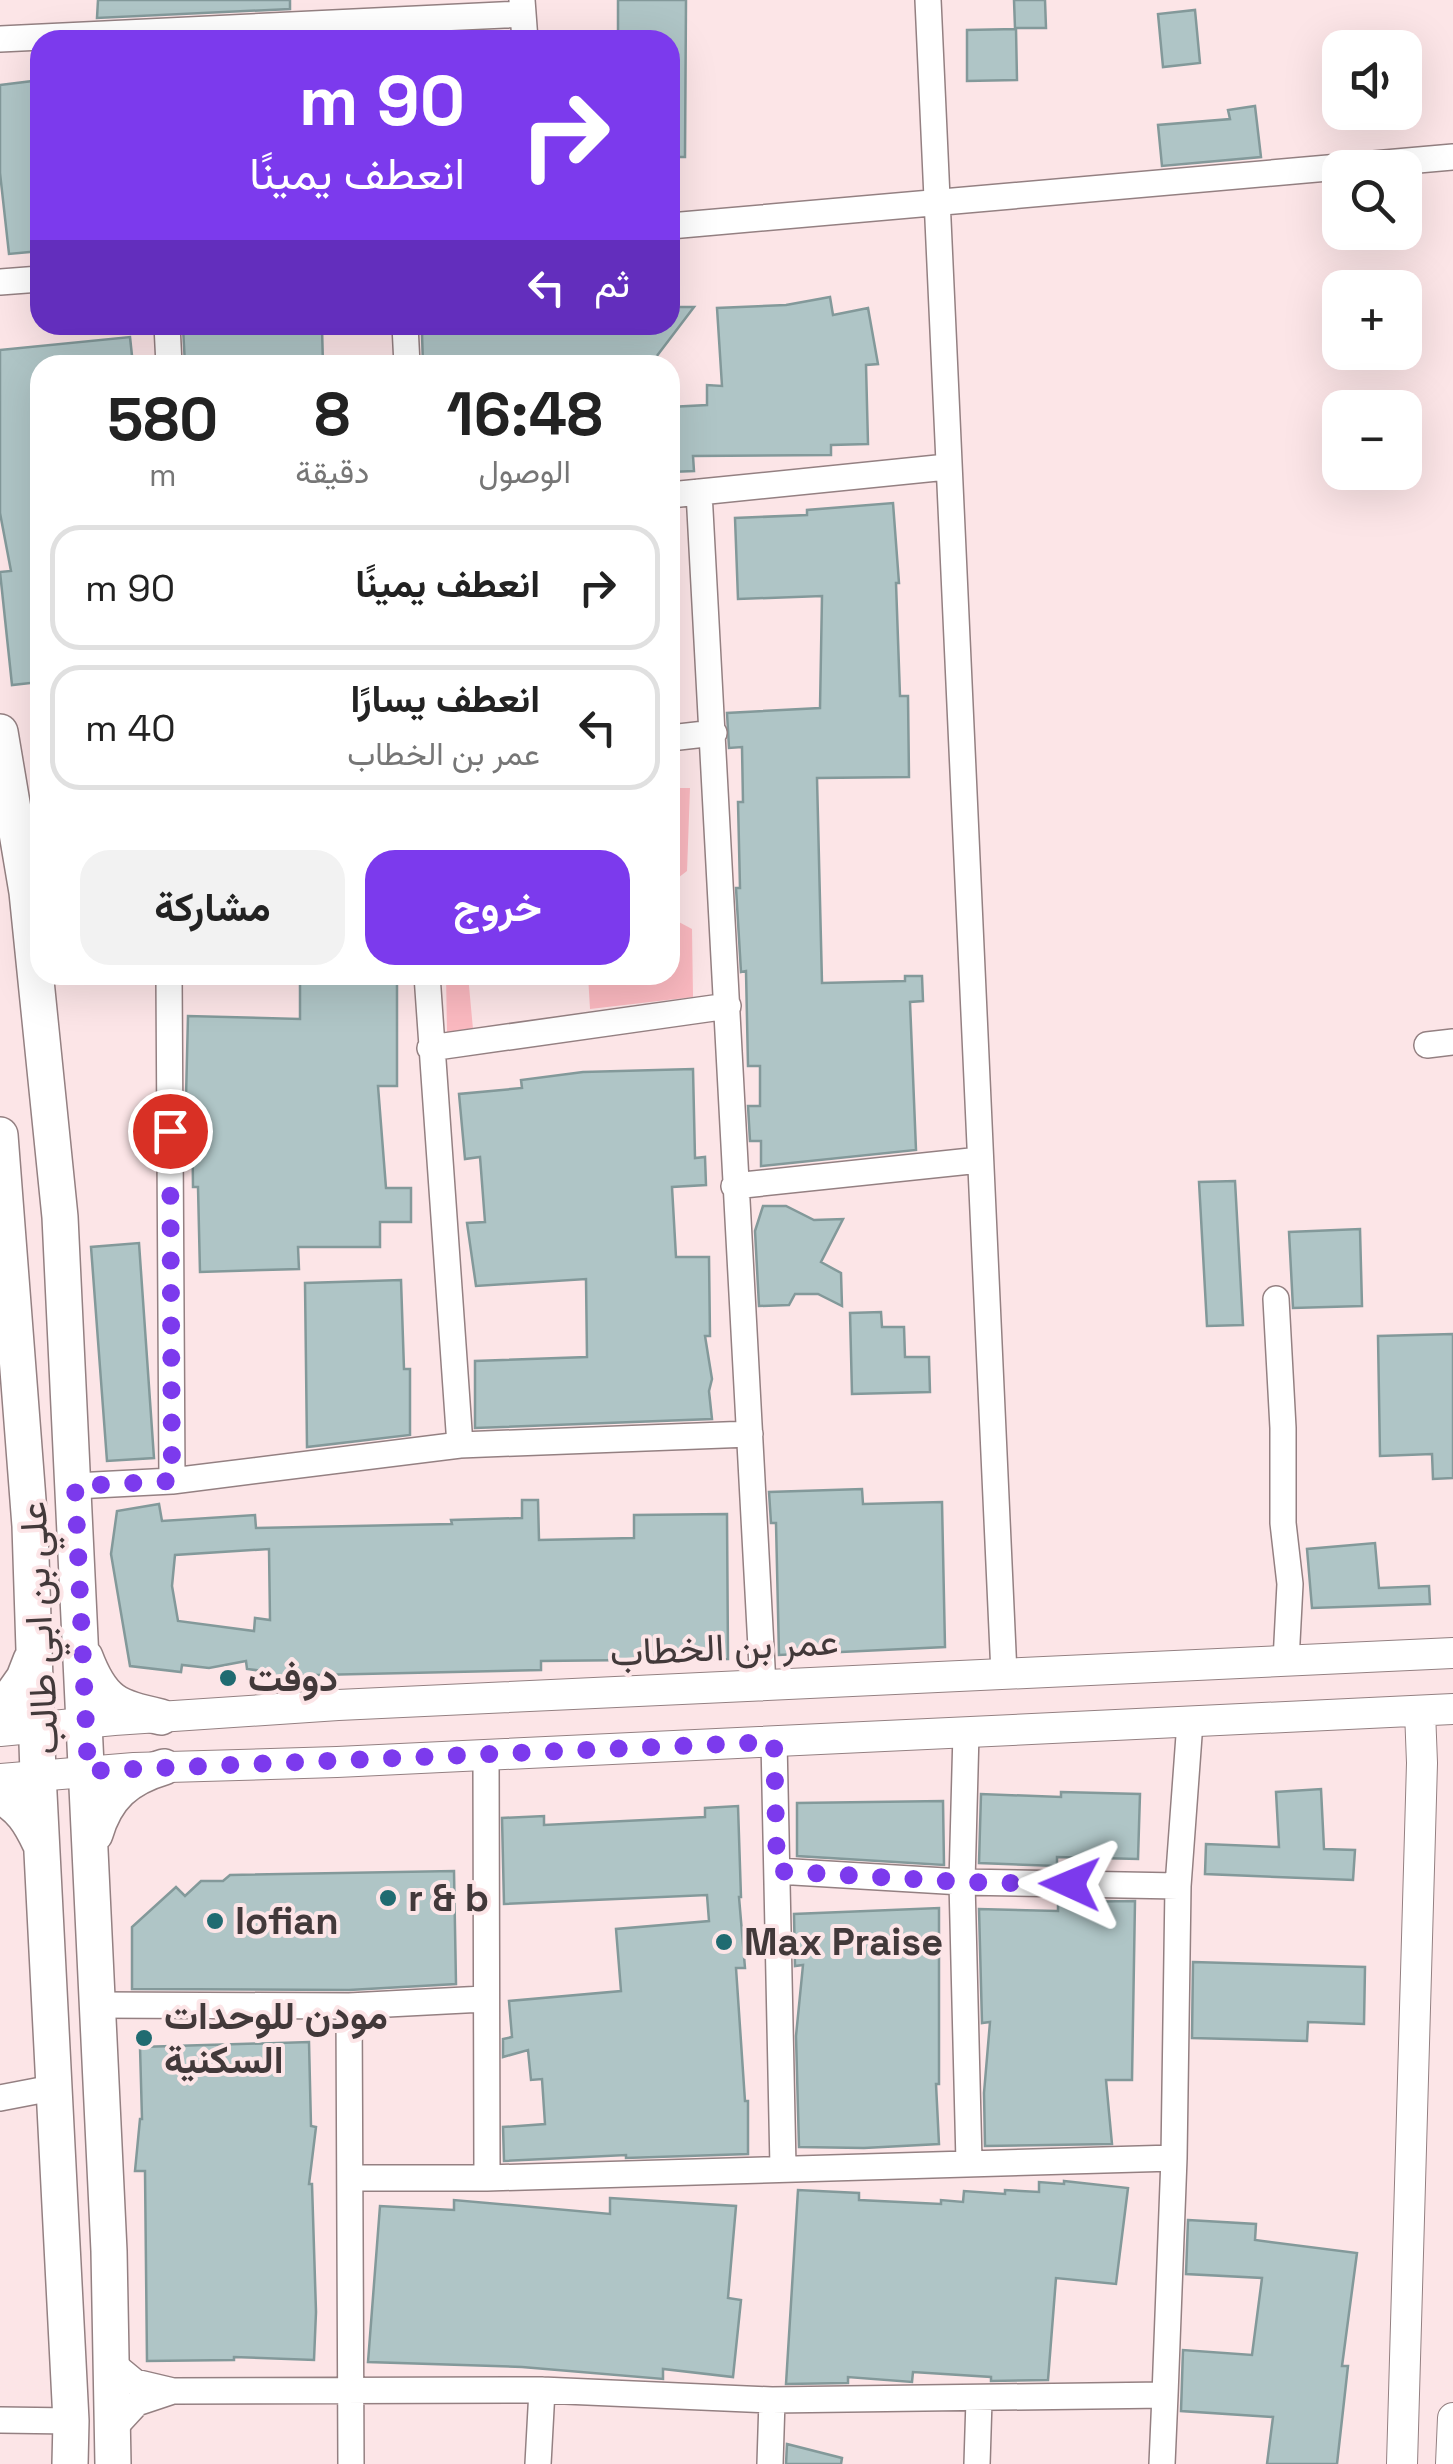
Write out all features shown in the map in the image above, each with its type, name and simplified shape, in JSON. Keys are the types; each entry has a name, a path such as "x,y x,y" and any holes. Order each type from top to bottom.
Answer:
{"main road":[{"name":"علي بن ابي طالب","path":"0,732 30,873"},
{"name":"علي بن ابي طالب","path":"41,985 60,1217 75,1486 113,2447"},
{"name":"علي بن ابي طالب","path":"0,1135 12,1440 34,1650 70,2464"},
{"path":"82,1648 94,1682 106,1698 124,1709 160,1717"},
{"path":"0,1712 24,1678 34,1650"},
{"path":"91,1844 101,1815 114,1794 136,1776 164,1767"},
{"path":"0,1796 30,1821 41,1846"}],"street":[{"path":"928,0 1004,1674"},
{"path":"224,30 523,18"},
{"path":"0,39 30,38"},
{"path":"680,225 1453,158"},
{"path":"0,282 30,279"},
{"path":"680,495 948,467"},
{"path":"699,492 763,1685"},
{"path":"680,737 714,734"},
{"path":"169,985 172,1481"},
{"path":"427,985 460,1445"},
{"path":"430,1048 728,1006"},
{"path":"734,1186 980,1160"},
{"path":"1276,1298 1284,1444 1283,1523 1290,1584 1286,1661"},
{"path":"75,1486 172,1481 460,1445 750,1434"},
{"name":"عمر بن الخطاب","path":"0,1731 338,1705 1453,1653"},
{"path":"0,1780 164,1767 1453,1710"},
{"path":"1402,2464 1422,1763 1420,1711"},
{"path":"1162,2464 1174,2158 1178,1886 1190,1722"},
{"path":"966,1733 962,1882 970,2162"},
{"path":"774,1742 783,2166"},
{"path":"486,1755 487,2178"},
{"path":"777,1871 962,1882 1178,1886"},
{"path":"98,2005 349,2006 484,1999"},
{"path":"349,2006 351,2464"},
{"path":"0,2098 52,2088"},
{"path":"350,2178 487,2178 783,2166 1174,2158"},
{"path":"112,2362 135,2382 172,2391 542,2390 772,2400 1165,2395"},
{"path":"538,2464 542,2390"},
{"path":"113,2447 136,2402 172,2391"},
{"path":"770,2464 772,2400"},
{"path":"977,2464 980,2400"},
{"path":"1452,2464 1453,2418"},
{"path":"0,2420 71,2421"}],"shaded area":[{"path":"680,788 690,788 687,871 680,876"},
{"path":"680,923 692,929 693,997 590,1009 589,985 680,985"},
{"path":"446,985 469,985 473,1029 447,1033"}],"building":[{"path":"98,0 290,0 290,9 97,18"},
{"path":"618,0 686,0 685,157 680,157 680,30 618,30"},
{"path":"1014,0 1045,0 1046,28 1015,28"},
{"path":"1195,10 1200,63 1163,67 1158,14"},
{"path":"1016,29 1017,80 967,81 967,30"},
{"path":"30,81 30,252 9,254 0,173 0,85"},
{"path":"1255,106 1261,157 1162,166 1158,125 1230,119 1228,110"},
{"path":"830,297 833,315 868,308 878,364 866,365 868,444 831,445 831,455 693,456 694,471 680,472 680,406 707,405 707,385 722,386 717,308 786,305"},
{"path":"680,307 694,307 680,325"},
{"path":"183,335 322,335 323,355 184,355"},
{"path":"422,335 673,335 658,355 423,355"},
{"path":"130,337 132,355 30,355 30,683 12,685 0,572 11,571 0,513 0,350"},
{"path":"893,503 899,583 900,696 908,696 909,777 817,778 822,983 905,981 905,976 922,976 923,1001 910,1002 916,1150 761,1166 761,1141 750,1141 748,1106 760,1106 760,1066 748,1066 746,971 741,972 736,888 740,888 738,802 743,802 742,747 729,748 727,713 820,708 822,596 738,599 735,518 807,515 807,510"},
{"path":"300,985 397,985 397,1086 378,1086 386,1188 411,1188 411,1222 380,1222 380,1247 298,1247 299,1269 200,1272 198,1187 193,1187 192,1097 186,1097 188,1016 300,1019"},
{"path":"693,1069 695,1158 705,1157 706,1185 672,1187 676,1257 709,1257 710,1336 705,1336 712,1379 712,1419 475,1428 475,1361 587,1357 586,1279 476,1286 467,1223 485,1222 480,1157 465,1159 459,1094 522,1088 521,1080 583,1072"},
{"path":"1235,1181 1243,1325 1207,1326 1199,1182"},
{"path":"763,1206 786,1206 814,1220 843,1219 821,1262 841,1273 842,1306 818,1294 795,1294 789,1305 759,1306 755,1231"},
{"path":"1360,1229 1362,1306 1293,1308 1289,1232"},
{"path":"139,1243 154,1458 107,1461 91,1247"},
{"path":"401,1280 404,1369 410,1369 410,1435 307,1447 305,1283"},
{"path":"881,1312 882,1327 904,1327 905,1357 929,1357 930,1392 852,1394 850,1313"},
{"path":"1453,1334 1453,1478 1433,1479 1432,1454 1380,1456 1378,1336"},
{"path":"862,1489 863,1504 942,1502 945,1647 779,1655 776,1523 771,1523 769,1492"},
{"path":"522,1500 538,1500 539,1540 634,1538 634,1515 727,1514 728,1659 541,1661 541,1670 271,1676 271,1672 247,1669 246,1661 209,1668 182,1665 181,1672 130,1666 111,1554 117,1511 159,1504 162,1521 255,1515 256,1528 452,1524 451,1520 522,1518","holes":["269,1549 270,1620 255,1618 254,1631 178,1621 172,1586 175,1555"]},
{"path":"1375,1543 1379,1588 1429,1586 1430,1604 1312,1608 1307,1549"},
{"path":"1321,1789 1324,1849 1355,1850 1353,1880 1205,1874 1206,1844 1279,1847 1276,1792"},
{"path":"1061,1792 1140,1794 1138,1859 1057,1857 1057,1866 979,1863 981,1794 1061,1797"},
{"path":"943,1801 944,1865 797,1856 797,1803"},
{"path":"738,1806 745,1968 736,1968 748,2101 748,2154 504,2161 503,2127 545,2124 542,2079 531,2080 528,2050 503,2057 503,2039 512,2037 509,2001 621,1991 616,1929 709,1921 707,1895 504,1904 502,1818 544,1816 544,1825 705,1817 705,1808"},
{"path":"454,1871 456,1984 349,1990 132,1989 132,1927 176,1887 185,1896 201,1881 223,1881 230,1875"},
{"path":"1135,1901 1132,2080 1106,2080 1112,2144 985,2146 984,2093 990,2022 982,2023 979,1909 1058,1911 1058,1902"},
{"path":"939,1908 939,2144 799,2147 796,2036 803,1965 795,1966 794,1914"},
{"path":"1193,1962 1365,1967 1364,2024 1308,2022 1307,2041 1192,2038"},
{"path":"309,2042 311,2126 316,2127 309,2184 316,2312 314,2360 234,2357 147,2361 145,2171 135,2171 142,2119 140,2047"},
{"path":"1039,2182 1128,2188 1116,2284 1056,2278 1048,2380 991,2381 991,2377 913,2372 912,2382 848,2377 848,2383 786,2384 798,2190 859,2193 859,2200 941,2204 941,2200 963,2202 964,2191 1039,2192"},
{"path":"610,2198 736,2206 728,2298 741,2300 733,2377 663,2369 663,2379 522,2367 368,2362 380,2206 454,2210 454,2200 610,2214"},
{"path":"1188,2220 1256,2224 1255,2240 1357,2253 1342,2366 1348,2366 1337,2464 1267,2464 1273,2417 1181,2411 1183,2350 1252,2355 1262,2278 1186,2274"},
{"path":"787,2444 842,2458 841,2464 786,2464"}],"place":[{"name":"دوفت","path":"228,1678"},
{"name":"r & b","path":"388,1898"},
{"name":"lofian","path":"215,1921"},
{"name":"Max Praise","path":"724,1942"},
{"name":"مودن للوحدات السكنية","path":"144,2038"}],"route":[{"path":"170,1131 172,1481 75,1486 88,1771 774,1742 777,1871 1070,1884"}]}
